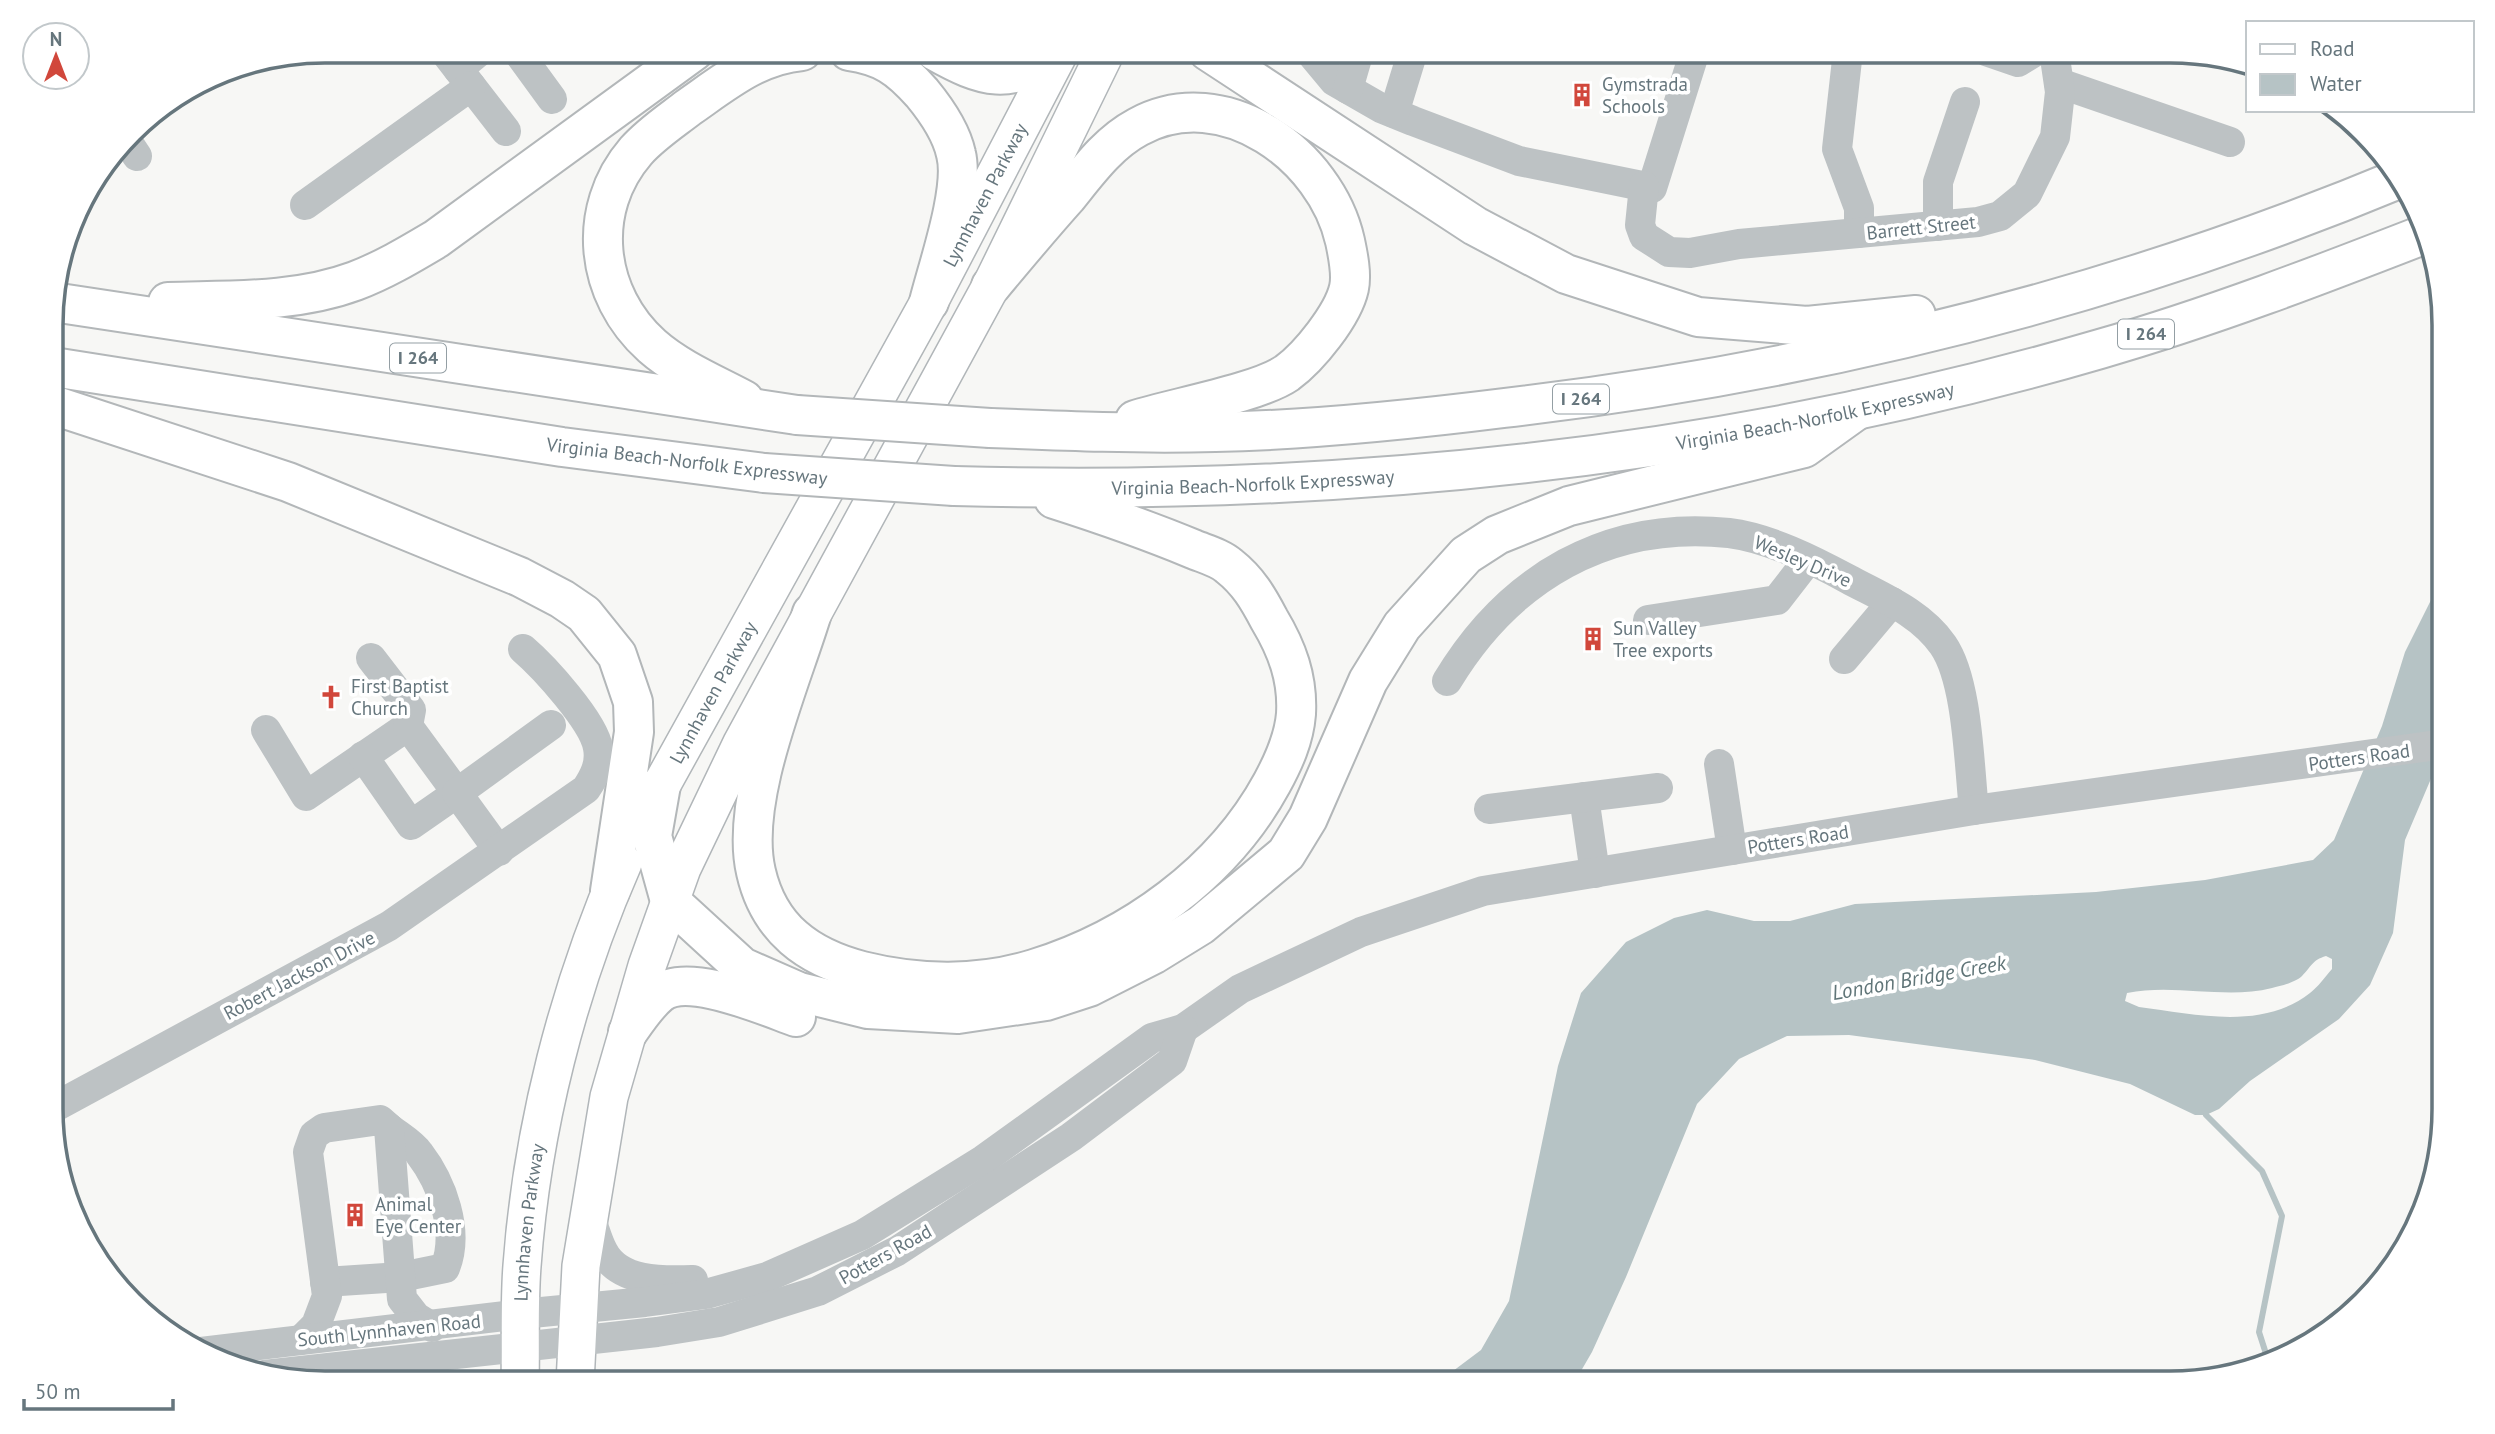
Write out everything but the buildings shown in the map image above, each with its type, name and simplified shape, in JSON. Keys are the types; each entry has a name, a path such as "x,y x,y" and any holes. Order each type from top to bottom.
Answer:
{"highway":[{"path":"64,303 264,299 305,294 353,282 396,264 436,239 678,63"},
{"path":"757,63 740,72 662,127 636,151 620,174 603,222 605,270 624,314 639,334 663,354 780,414"},
{"path":"889,63 908,77 938,112 957,154 957,188 929,302"},
{"path":"963,63 984,72 1005,76 1041,63"},
{"path":"1226,63 1475,226 1566,274 1698,317 1807,326 2054,301"},
{"path":"991,286 1108,148 1140,125 1158,118 1205,113 1247,124 1276,139 1316,177 1342,225 1349,290 1333,320 1306,357 1285,375 1251,388 1099,432"},
{"name":"I 264","path":"64,303 780,414 990,428 1216,432 1346,425 1594,398 1781,366 2054,301 2133,278 2327,209 2390,183"},
{"name":"Virginia Beach-Norfolk Expressway","path":"63,368 562,447 764,473 954,486 1239,487 1479,471 1630,450 1857,410 2101,349 2297,284 2417,237"},
{"path":"63,408 288,482 520,577 562,598 584,614 617,655 633,702 634,732 610,891"},
{"path":"661,785 652,836 670,901 742,967 760,977 824,1000 868,1009 958,1014 1046,1001 1107,979 1201,925 1254,884 1286,854 1308,818 1368,681 1402,626 1427,595 1466,555 1497,535 1569,506 1804,448 1857,410"},
{"path":"812,613 762,770 753,810 752,842 755,872 767,907 784,931 802,947 840,965 918,981 957,982 995,978 1033,969 1069,956 1156,910 1214,861 1266,794 1284,760 1296,715 1296,685 1290,660 1255,591 1227,563 1148,530 1022,488"},
{"path":"628,1032 661,992 682,984 710,989 825,1027 874,1036 917,1032 958,1014"}],"main road":[{"name":"Lynnhaven Parkway","path":"521,1348 522,1264 545,1114 565,1030 610,891 661,785 929,302 1052,63"},
{"path":"575,1371 576,1325 589,1214 609,1097 682,868 742,743 991,286 1100,63"}],"street":[{"path":"526,63 552,99"},
{"path":"1319,63 1334,81 1394,113 1519,161 1652,188 1691,63"},
{"path":"1348,89 1356,63"},
{"path":"1394,113 1409,63"},
{"path":"1847,63 1837,149 1859,208 1859,233"},
{"name":"Barrett Street","path":"1644,186 1640,225 1644,236 1655,246 1668,252 1690,253 1739,244 1938,226 2000,216 2027,194 2055,137 2059,83 2056,63"},
{"path":"305,205 463,64 506,131"},
{"path":"2059,83 2230,142"},
{"path":"1938,226 1938,181 1965,102"},
{"name":"Wesley Drive","path":"1447,681 1484,627 1532,583 1589,552 1627,538 1671,531 1731,534 1770,544 1808,560 1910,611 1943,645 1961,692 1974,810"},
{"path":"1648,620 1777,600 1808,560"},
{"path":"1844,659 1892,602"},
{"name":"Robert Jackson Drive","path":"63,1103 389,926 586,789 599,762 593,733 545,668 523,649"},
{"path":"266,730 306,796 408,726 411,710 371,658"},
{"path":"363,756 411,825 551,725"},
{"path":"408,726 499,851"},
{"name":"Potters Road","path":"576,1325 767,1277 862,1236 983,1160 1152,1038 1183,1030 1240,989 1361,932 1483,891 1974,810 2432,746"},
{"path":"1720,764 1732,850"},
{"path":"1489,808 1658,788"},
{"path":"1584,797 1595,873"},
{"name":"Potters Road","path":"576,1325 719,1322 818,1291 897,1251 1071,1137 1172,1061 1183,1030"},
{"path":"301,1340 316,1325 326,1289 308,1152 314,1135 324,1128 380,1120 418,1152 445,1199 451,1254 445,1268 326,1289"},
{"path":"389,1128 402,1299 416,1317 432,1327"},
{"path":"589,1214 604,1254 621,1270 656,1281 767,1277"},
{"path":"326,1289 355,1324 380,1333"},
{"name":"South Lynnhaven Road","path":"310,1370 521,1348 576,1325"},
{"name":"South Lynnhaven Road","path":"221,1350 432,1327 521,1348"}],"water":[{"name":"London Bridge Creek","path":"2432,598 2432,776 2405,840 2393,933 2370,985 2339,1019 2250,1081 2219,1109 2206,1115 2195,1115 2130,1084 2035,1060 1849,1035 1787,1036 1739,1059 1697,1104 1626,1277 1581,1371 1453,1371 1481,1350 1509,1301 1558,1066 1581,993 1626,942 1674,918 1707,910 1754,921 1790,921 1855,904 2096,892 2205,880 2313,860 2334,840 2382,726 2405,652","holes":["2326,956 2332,959 2332,969 2313,991 2291,1005 2249,1016 2205,1016 2139,1007 2125,1001 2127,993 2145,990 2236,992 2272,988 2299,978 2315,962"]}],"waterway":[{"path":"2206,1115 2262,1171 2282,1216 2259,1332 2266,1353"}],"place":[{"name":"Gymstrada Schools","path":"1582,95"},
{"name":"Sun Valley Tree exports","path":"1593,639"},
{"name":"First Baptist Church","path":"331,697"},
{"name":"Animal Eye Center","path":"355,1215"}]}
